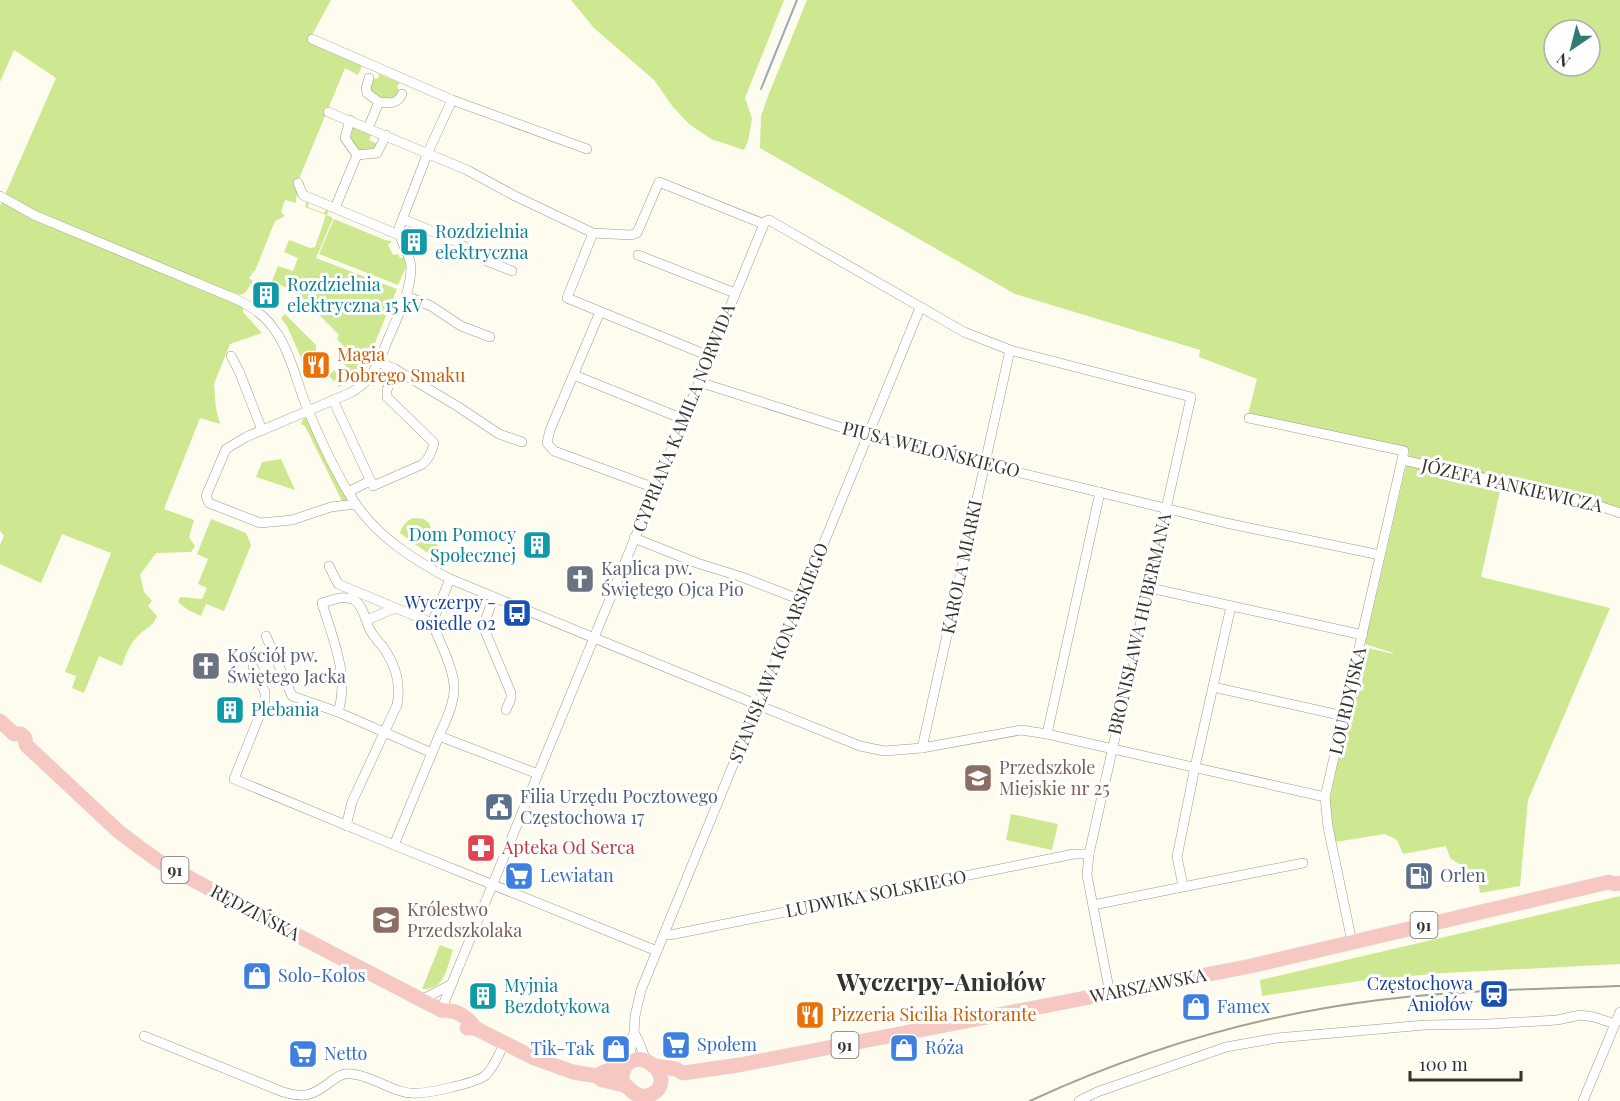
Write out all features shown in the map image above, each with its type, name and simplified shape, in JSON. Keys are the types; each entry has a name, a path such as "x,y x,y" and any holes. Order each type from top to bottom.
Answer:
{"main road":[{"name":"RĘDZIŃSKA","path":"0,721 14,734 15,741 20,745 26,745 118,831 160,861 442,1011"},
{"name":"WARSZAWSKA","path":"651,1063 683,1072 739,1065 1251,966 1616,881"},
{"name":"91","path":"442,1011 459,1014 472,1022 475,1028 553,1066 624,1085 644,1097 658,1089"},
{"name":"91","path":"597,1076 603,1071 616,1070 637,1059 651,1063"},
{"path":"651,1063 660,1074 658,1089"},
{"path":"624,1085 622,1077 627,1064"},
{"name":"WARSZAWSKA","path":"658,1089 683,1072"}],"street":[{"path":"312,39 452,100 587,149"},
{"path":"369,78 367,93 379,102 392,104 402,94"},
{"path":"356,504 331,507 292,520 260,523 209,502 206,496 226,449 246,437 350,393 362,386 370,377 406,296 410,280 410,262 399,235 399,228 428,152 452,100"},
{"path":"368,128 379,102"},
{"path":"328,112 428,152 593,233 631,235 637,233 659,182 765,222 771,221 964,332 1010,350"},
{"path":"350,120 345,138 357,155"},
{"path":"357,155 377,153 386,135"},
{"path":"335,208 357,155"},
{"path":"297,183 303,195 399,235"},
{"path":"0,195 34,215 231,297 266,318 278,334 308,411 334,468 356,504 379,530 406,553 450,579 860,746 884,751 922,748 1021,730 1195,767 1325,798"},
{"path":"403,219 455,241 487,261 512,271"},
{"name":"CYPRIANA KAMILA NORWIDA","path":"442,1011 765,222"},
{"path":"593,233 567,298 709,356"},
{"path":"638,255 735,294"},
{"path":"406,296 431,306 460,326 490,338"},
{"name":"STANISŁAWA KONARSKIEGO","path":"627,1064 634,1034 638,1000 920,308"},
{"path":"600,312 550,430 547,443 554,451 655,488"},
{"name":"BRONISŁAWA HUBERMANA","path":"1010,350 1191,397 1089,854 1087,875 1110,994"},
{"name":"KAROLA MIARKI","path":"922,748 1010,350"},
{"path":"231,356 262,430"},
{"path":"378,362 395,369 499,434 522,442"},
{"path":"333,400 373,486 421,465 430,457 434,446 433,440 387,397 387,390 395,369"},
{"path":"574,375 683,419"},
{"name":"PIUSA WELOŃSKIEGO","path":"699,382 868,435 1226,523 1380,555"},
{"path":"1249,418 1404,451 1403,460"},
{"name":"JÓZEFA PANKIEWICZA","path":"1403,460 1582,500 1620,513"},
{"name":"LOURDYJSKA","path":"1352,942 1328,827 1325,798 1403,460"},
{"path":"348,492 370,481"},
{"path":"1047,734 1100,492"},
{"path":"634,538 801,600"},
{"path":"329,566 338,584 432,623"},
{"path":"394,845 451,706 455,690 454,677 432,623 450,579"},
{"path":"1150,588 1363,635"},
{"path":"338,712 341,695 341,669 322,603 346,597 356,601 360,606 370,630 389,656 399,680 397,705 352,802 346,826"},
{"path":"494,597 483,626 511,693 512,698 506,710"},
{"path":"1182,886 1177,856 1232,606"},
{"path":"367,620 395,608"},
{"path":"266,636 292,696 338,712 432,753"},
{"path":"253,667 265,692 265,702 234,779 657,951"},
{"path":"1213,687 1344,716"},
{"path":"439,736 538,774"},
{"name":"LUDWIKA SOLSKIEGO","path":"664,934 670,936 1074,854 1089,854"},
{"path":"1093,905 1303,863"},
{"path":"421,1000 452,984"},
{"path":"1583,1101 1620,1013"},
{"path":"1079,1101 1097,1092 1226,1047 1277,1038 1425,1025 1557,1020 1580,1015 1615,1024"},
{"path":"634,1034 641,1050 651,1063"},
{"path":"144,1036 283,1092 304,1096 315,1093 344,1074 358,1076 412,1094 470,1082 485,1076 504,1044"}],"green space":[{"path":"0,0 331,0 312,35 362,66 358,75 345,68 298,181 296,203 285,200 281,212 285,216 275,221 255,271 249,278 253,281 245,293 240,295 221,288 218,295 243,306 243,312 262,333 230,344 214,384 220,424 200,418 164,509 194,520 189,537 195,546 191,552 156,553 140,575 144,592 152,601 148,606 157,616 155,620 134,641 122,666 99,656 84,693 72,688 76,676 65,672 111,553 62,534 41,583 0,564 0,545 4,536 0,531 0,206 56,78 14,50 0,82"},
{"path":"571,0 784,0 745,98 752,119 744,150 711,139 689,124 673,107 654,80 594,28"},
{"path":"807,0 1620,0 1620,509 1501,486 1481,577 1610,608 1528,800 1520,886 1480,893 1477,876 1450,858 1446,846 1403,854 1397,840 1385,834 1335,842 1330,798 1364,647 1393,654 1365,644 1408,450 1248,414 1257,379 1199,357 1200,350 1015,294 760,148 761,116"},
{"path":"379,74 400,83 397,86 400,94 395,100 380,99 369,90 373,79 378,78"},
{"path":"353,126 372,134 369,140 379,145 377,149 358,153 349,142 350,128"},
{"path":"307,200 309,201 308,207 324,213 327,208 329,209 327,215 333,218 316,258 397,289 365,367 353,379 339,387 329,376 334,370 340,376 348,368 342,362 350,353 337,339 339,335 292,287 289,289 272,281 278,266 293,271 298,258 284,252 289,240 310,248 315,247 326,215 305,207"},
{"path":"334,219 392,241 388,245 393,255 398,254 400,258 404,257 406,267 398,285 319,254"},
{"path":"285,314 316,345 316,353 306,363 303,362 281,318"},
{"path":"304,418 307,419 349,499 346,503 343,503 307,430 301,423"},
{"path":"281,459 295,490 256,477 262,462"},
{"path":"413,518 424,519 429,523 444,562 400,533 405,524"},
{"path":"211,519 246,533 251,545 224,611 206,604 201,616 178,602 180,597 202,599 207,588 198,584 208,559 197,554"},
{"path":"1011,814 1058,824 1052,850 1006,840"},
{"path":"1620,896 1620,964 1444,973 1366,980 1262,996 1260,980"},
{"path":"440,945 453,950 444,977 436,986 422,989"}],"waterway":[{"path":"761,89 797,0"}],"railway":[{"path":"1030,1101 1157,1051 1201,1037 1289,1015 1379,1000 1439,994 1620,986"}],"place":[{"name":"Rozdzielnia elektryczna","path":"414,242"},
{"name":"Rozdzielnia elektryczna 15 kV","path":"266,295"},
{"name":"Magia Dobrego Smaku","path":"316,365"},
{"name":"Dom Pomocy Społecznej","path":"537,545"},
{"name":"Kaplica pw. Świętego Ojca Pio","path":"580,579"},
{"name":"Wyczerpy - osiedle 02","path":"517,613"},
{"name":"Kościół pw. Świętego Jacka","path":"206,666"},
{"name":"Plebania","path":"230,710"},
{"name":"Przedszkole Miejskie nr 25","path":"978,778"},
{"name":"Filia Urzędu Pocztowego Częstochowa 17","path":"499,807"},
{"name":"Apteka Od Serca","path":"481,848"},
{"name":"Lewiatan","path":"519,876"},
{"name":"Orlen","path":"1419,876"},
{"name":"Królestwo Przedszkolaka","path":"386,920"},
{"name":"Solo-Kolos","path":"257,976"},
{"name":"Częstochowa Aniołów","path":"1494,994"},
{"name":"Myjnia Bezdotykowa","path":"483,996"},
{"name":"Famex","path":"1196,1007"},
{"name":"Pizzeria Sicilia Ristorante","path":"810,1015"},
{"name":"Społem","path":"676,1045"},
{"name":"Róża","path":"904,1048"},
{"name":"Tik-Tak","path":"616,1049"},
{"name":"Netto","path":"303,1054"}],"district":[{"name":"Wyczerpy-Aniołów","path":"941,983"}]}
